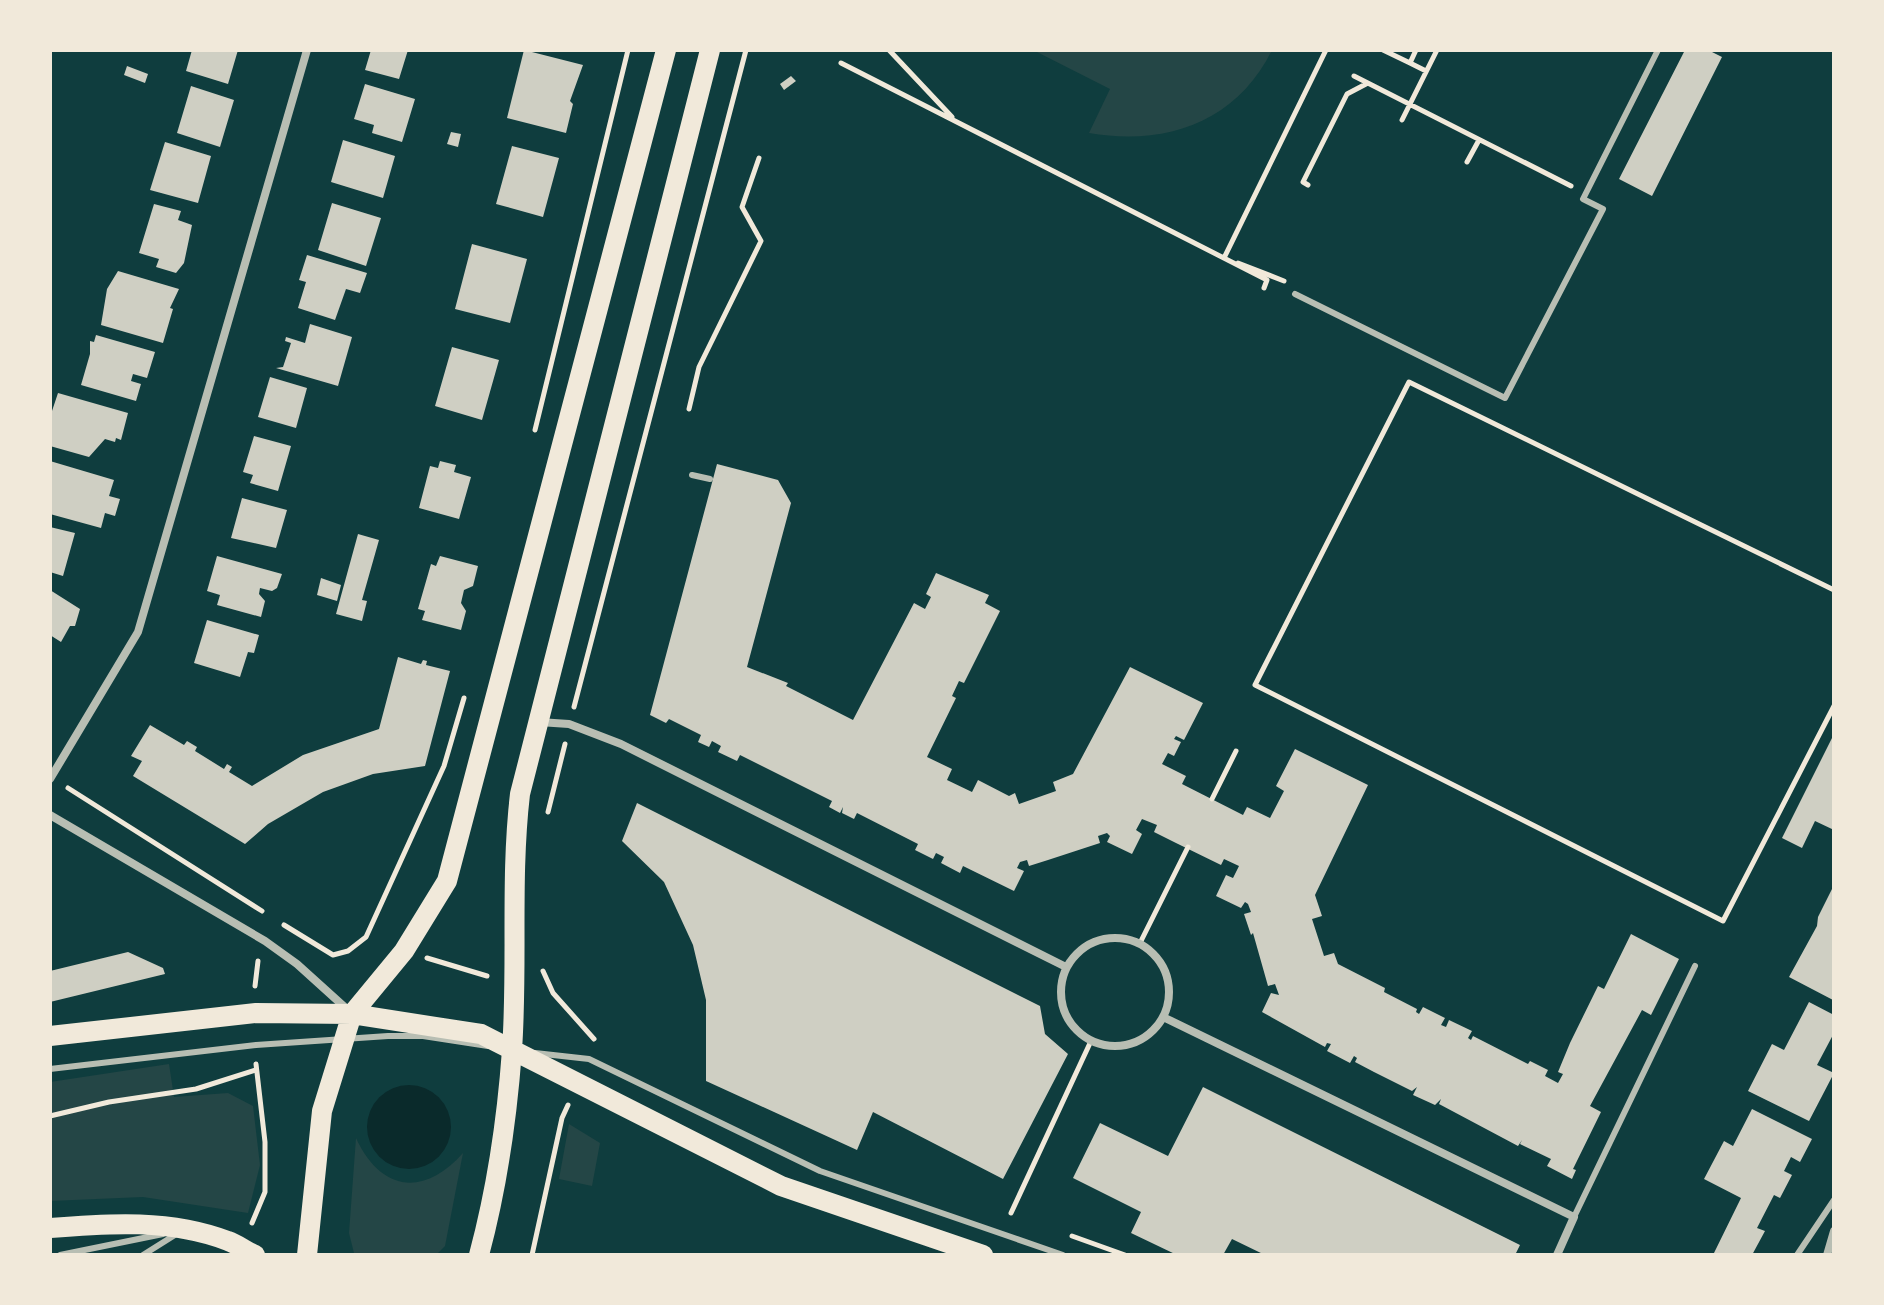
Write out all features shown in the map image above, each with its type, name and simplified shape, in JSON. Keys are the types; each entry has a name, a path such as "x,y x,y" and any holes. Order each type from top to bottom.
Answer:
{"main road":[{"path":"307,1255 322,1111 352,1014 404,951 447,881 666,50"},
{"path":"479,1255 502,1149 512,1050 513,849 520,794 710,50"},
{"path":"50,1036 256,1013 352,1014 481,1034 781,1186 983,1255"},
{"path":"50,1228 119,1223 185,1229 229,1241 255,1255"}],"street":[{"path":"50,778 138,632 307,50"},
{"path":"537,722 569,724 621,744 1066,967"},
{"path":"50,815 265,941 297,964 352,1014"},
{"path":"1123,938 1140,943 1163,967 1169,984 1163,1017 1140,1040 1107,1046 1091,1041 1066,1018 1060,984 1066,967 1090,943 1123,938"},
{"path":"1163,1017 1574,1217 1557,1255"},
{"path":"1827,1255 1834,1231"}],"lane":[{"path":"1295,294 1505,398 1603,209 1583,199 1658,50"},
{"path":"692,475 710,479"},
{"path":"1574,1217 1695,966"},
{"path":"50,1069 256,1045 423,1036 589,1059 820,1171 1063,1255"},
{"path":"1797,1255 1834,1200"},
{"path":"60,1255 185,1229"},
{"path":"143,1255 185,1229"}],"path":[{"path":"533,437 628,50"},
{"path":"545,824 746,50"},
{"path":"889,50 955,121"},
{"path":"1222,257 1326,50"},
{"path":"1383,50 1426,71"},
{"path":"1410,63 1416,50"},
{"path":"1402,120 1437,50"},
{"path":"841,63 1267,280 1264,288"},
{"path":"1354,76 1586,194"},
{"path":"1308,185 1303,182 1347,94 1367,83"},
{"path":"1467,162 1479,140"},
{"path":"689,409 699,367 761,241 742,207 759,158"},
{"path":"1222,257 1264,271 1285,282 1295,294"},
{"path":"1834,590 1409,382 1255,685 1723,921 1834,706"},
{"path":"277,921 333,955 348,951 366,937 444,766 465,695"},
{"path":"1212,799 1236,751"},
{"path":"50,778 264,913"},
{"path":"1140,943 1188,847"},
{"path":"366,937 514,984 553,993"},
{"path":"256,998 253,974 265,941"},
{"path":"540,960 553,993 597,1042"},
{"path":"997,1209 1011,1213 1091,1041"},
{"path":"50,1116 109,1102 196,1089 256,1070 265,1142 265,1192 253,1219"},
{"path":"532,1255 562,1118"}],"shaded area":[{"path":"1033,50 1272,50 1239,96 1218,112 1196,124 1171,132 1117,136 1089,133 1110,89"},
{"path":"169,1064 174,1097 228,1093 253,1106 260,1165 248,1213 143,1197 50,1201 50,1082"},
{"path":"409,1085 425,1088 444,1104 451,1127 448,1143 432,1162 409,1169 393,1166 374,1150 367,1127 370,1111 386,1092"},
{"path":"569,1124 600,1143 592,1186 559,1179"},
{"path":"356,1138 378,1169 404,1182 419,1182 433,1177 463,1153 445,1246 436,1255 354,1253 349,1233"}],"building":[{"path":"192,50 238,50 228,84 186,71"},
{"path":"371,50 408,50 399,79 365,70"},
{"path":"524,50 583,65 570,101 573,104 566,133 507,118"},
{"path":"1685,50 1708,50 1722,57 1652,196 1619,179"},
{"path":"127,66 148,74 145,83 124,75"},
{"path":"791,76 796,81 784,90 780,84"},
{"path":"365,84 415,99 402,142 372,133 374,125 354,119"},
{"path":"191,86 234,100 220,147 177,133"},
{"path":"451,132 461,134 458,147 447,144"},
{"path":"343,140 395,156 383,198 331,182"},
{"path":"165,142 211,156 198,203 150,190"},
{"path":"512,146 559,158 543,217 496,204"},
{"path":"332,203 381,218 366,266 318,250"},
{"path":"154,204 181,211 178,220 192,225 184,263 176,273 156,267 159,259 139,253"},
{"path":"472,244 527,259 510,323 455,309"},
{"path":"307,255 367,273 360,293 346,289 335,320 298,308 306,282 299,280"},
{"path":"118,271 179,289 170,308 173,309 163,343 101,325 107,289"},
{"path":"310,324 352,337 338,386 276,368 283,367 291,343 285,341 286,337 305,343"},
{"path":"96,335 155,352 147,378 133,374 131,381 141,384 136,401 81,385 90,354 90,341 94,342"},
{"path":"452,347 499,360 482,420 435,406"},
{"path":"270,377 307,388 296,428 258,417"},
{"path":"58,393 128,413 121,440 105,439 89,457 50,446 50,417"},
{"path":"254,436 291,446 278,491 250,483 253,475 243,472"},
{"path":"50,461 114,480 109,496 120,499 115,516 105,513 101,528 50,514"},
{"path":"440,461 456,465 454,472 471,477 459,519 419,508 430,466 438,468"},
{"path":"717,464 778,480 791,503 747,667 788,683 786,686 853,720 914,603 925,609 931,597 926,594 936,573 989,595 985,603 1000,611 964,683 959,681 952,696 956,698 927,757 952,769 947,780 972,792 978,780 1009,796 1015,793 1019,804 1056,791 1053,782 1073,774 1130,667 1203,703 1184,740 1176,736 1174,739 1181,742 1174,756 1168,753 1162,764 1186,776 1182,784 1243,815 1247,807 1270,818 1284,791 1276,786 1295,749 1368,785 1315,895 1322,916 1312,919 1324,956 1334,953 1338,964 1385,988 1384,992 1417,1009 1419,1014 1423,1007 1445,1018 1441,1025 1446,1027 1449,1020 1472,1031 1468,1038 1471,1040 1473,1036 1528,1064 1530,1061 1548,1070 1545,1076 1558,1083 1563,1074 1558,1072 1570,1043 1598,986 1604,989 1631,934 1679,959 1651,1015 1642,1010 1590,1106 1601,1112 1573,1169 1576,1170 1572,1179 1547,1166 1551,1159 1520,1144 1522,1140 1518,1146 1439,1104 1441,1099 1435,1105 1413,1095 1417,1087 1412,1091 1355,1062 1357,1058 1354,1056 1350,1063 1327,1051 1331,1044 1327,1043 1325,1047 1262,1012 1271,993 1279,995 1275,984 1268,986 1253,933 1251,935 1244,914 1251,912 1248,904 1245,902 1241,908 1216,896 1226,875 1233,878 1239,866 1224,859 1221,865 1154,832 1157,825 1142,819 1136,830 1142,834 1132,854 1107,842 1110,836 1107,833 1098,836 1100,843 1029,866 1027,860 1020,862 1017,868 1024,871 1014,891 963,866 960,873 941,863 944,857 936,853 933,859 915,850 918,844 857,813 854,819 842,813 843,807 840,813 829,807 832,801 740,755 737,761 718,752 721,746 712,741 709,747 698,742 701,735 669,719 666,723 650,715"},
{"path":"242,498 287,510 276,548 231,538"},
{"path":"50,527 75,533 63,576 50,572"},
{"path":"358,534 379,540 362,600 367,601 362,621 336,614"},
{"path":"217,556 282,574 277,588 272,591 260,588 259,594 265,601 261,617 217,605 220,595 207,591"},
{"path":"440,556 478,566 473,586 464,590 461,603 466,611 461,630 422,620 425,611 418,609 431,564 436,566"},
{"path":"321,578 341,585 337,601 317,595"},
{"path":"50,590 80,609 75,626 70,626 61,642 50,635"},
{"path":"207,620 259,635 254,653 248,652 240,677 194,663"},
{"path":"398,657 421,664 423,660 427,661 426,665 450,671 425,766 373,774 323,792 268,824 245,844 133,776 142,761 131,756 150,725 184,745 187,741 197,747 195,751 224,769 227,764 232,767 229,772 252,786 303,755 379,729"},
{"path":"1834,734 1834,830 1815,821 1802,848 1782,838"},
{"path":"637,803 1040,1006 1045,1034 1068,1054 1003,1179 873,1112 857,1150 706,1081 706,1000 693,945 664,882 622,841"},
{"path":"1834,885 1833,1000 1789,977 1817,926 1818,917"},
{"path":"128,952 163,968 165,974 50,1002 50,971"},
{"path":"1809,1002 1834,1015 1834,1033 1817,1065 1834,1073 1809,1121 1748,1091 1772,1044 1784,1050"},
{"path":"1203,1087 1520,1245 1515,1255 1265,1255 1232,1239 1223,1255 1177,1255 1131,1233 1141,1212 1073,1178 1100,1123 1168,1156"},
{"path":"1752,1109 1812,1139 1800,1162 1791,1157 1784,1171 1792,1175 1780,1198 1774,1195 1757,1228 1765,1231 1752,1255 1713,1255 1741,1198 1704,1179 1724,1141 1733,1146"}]}
